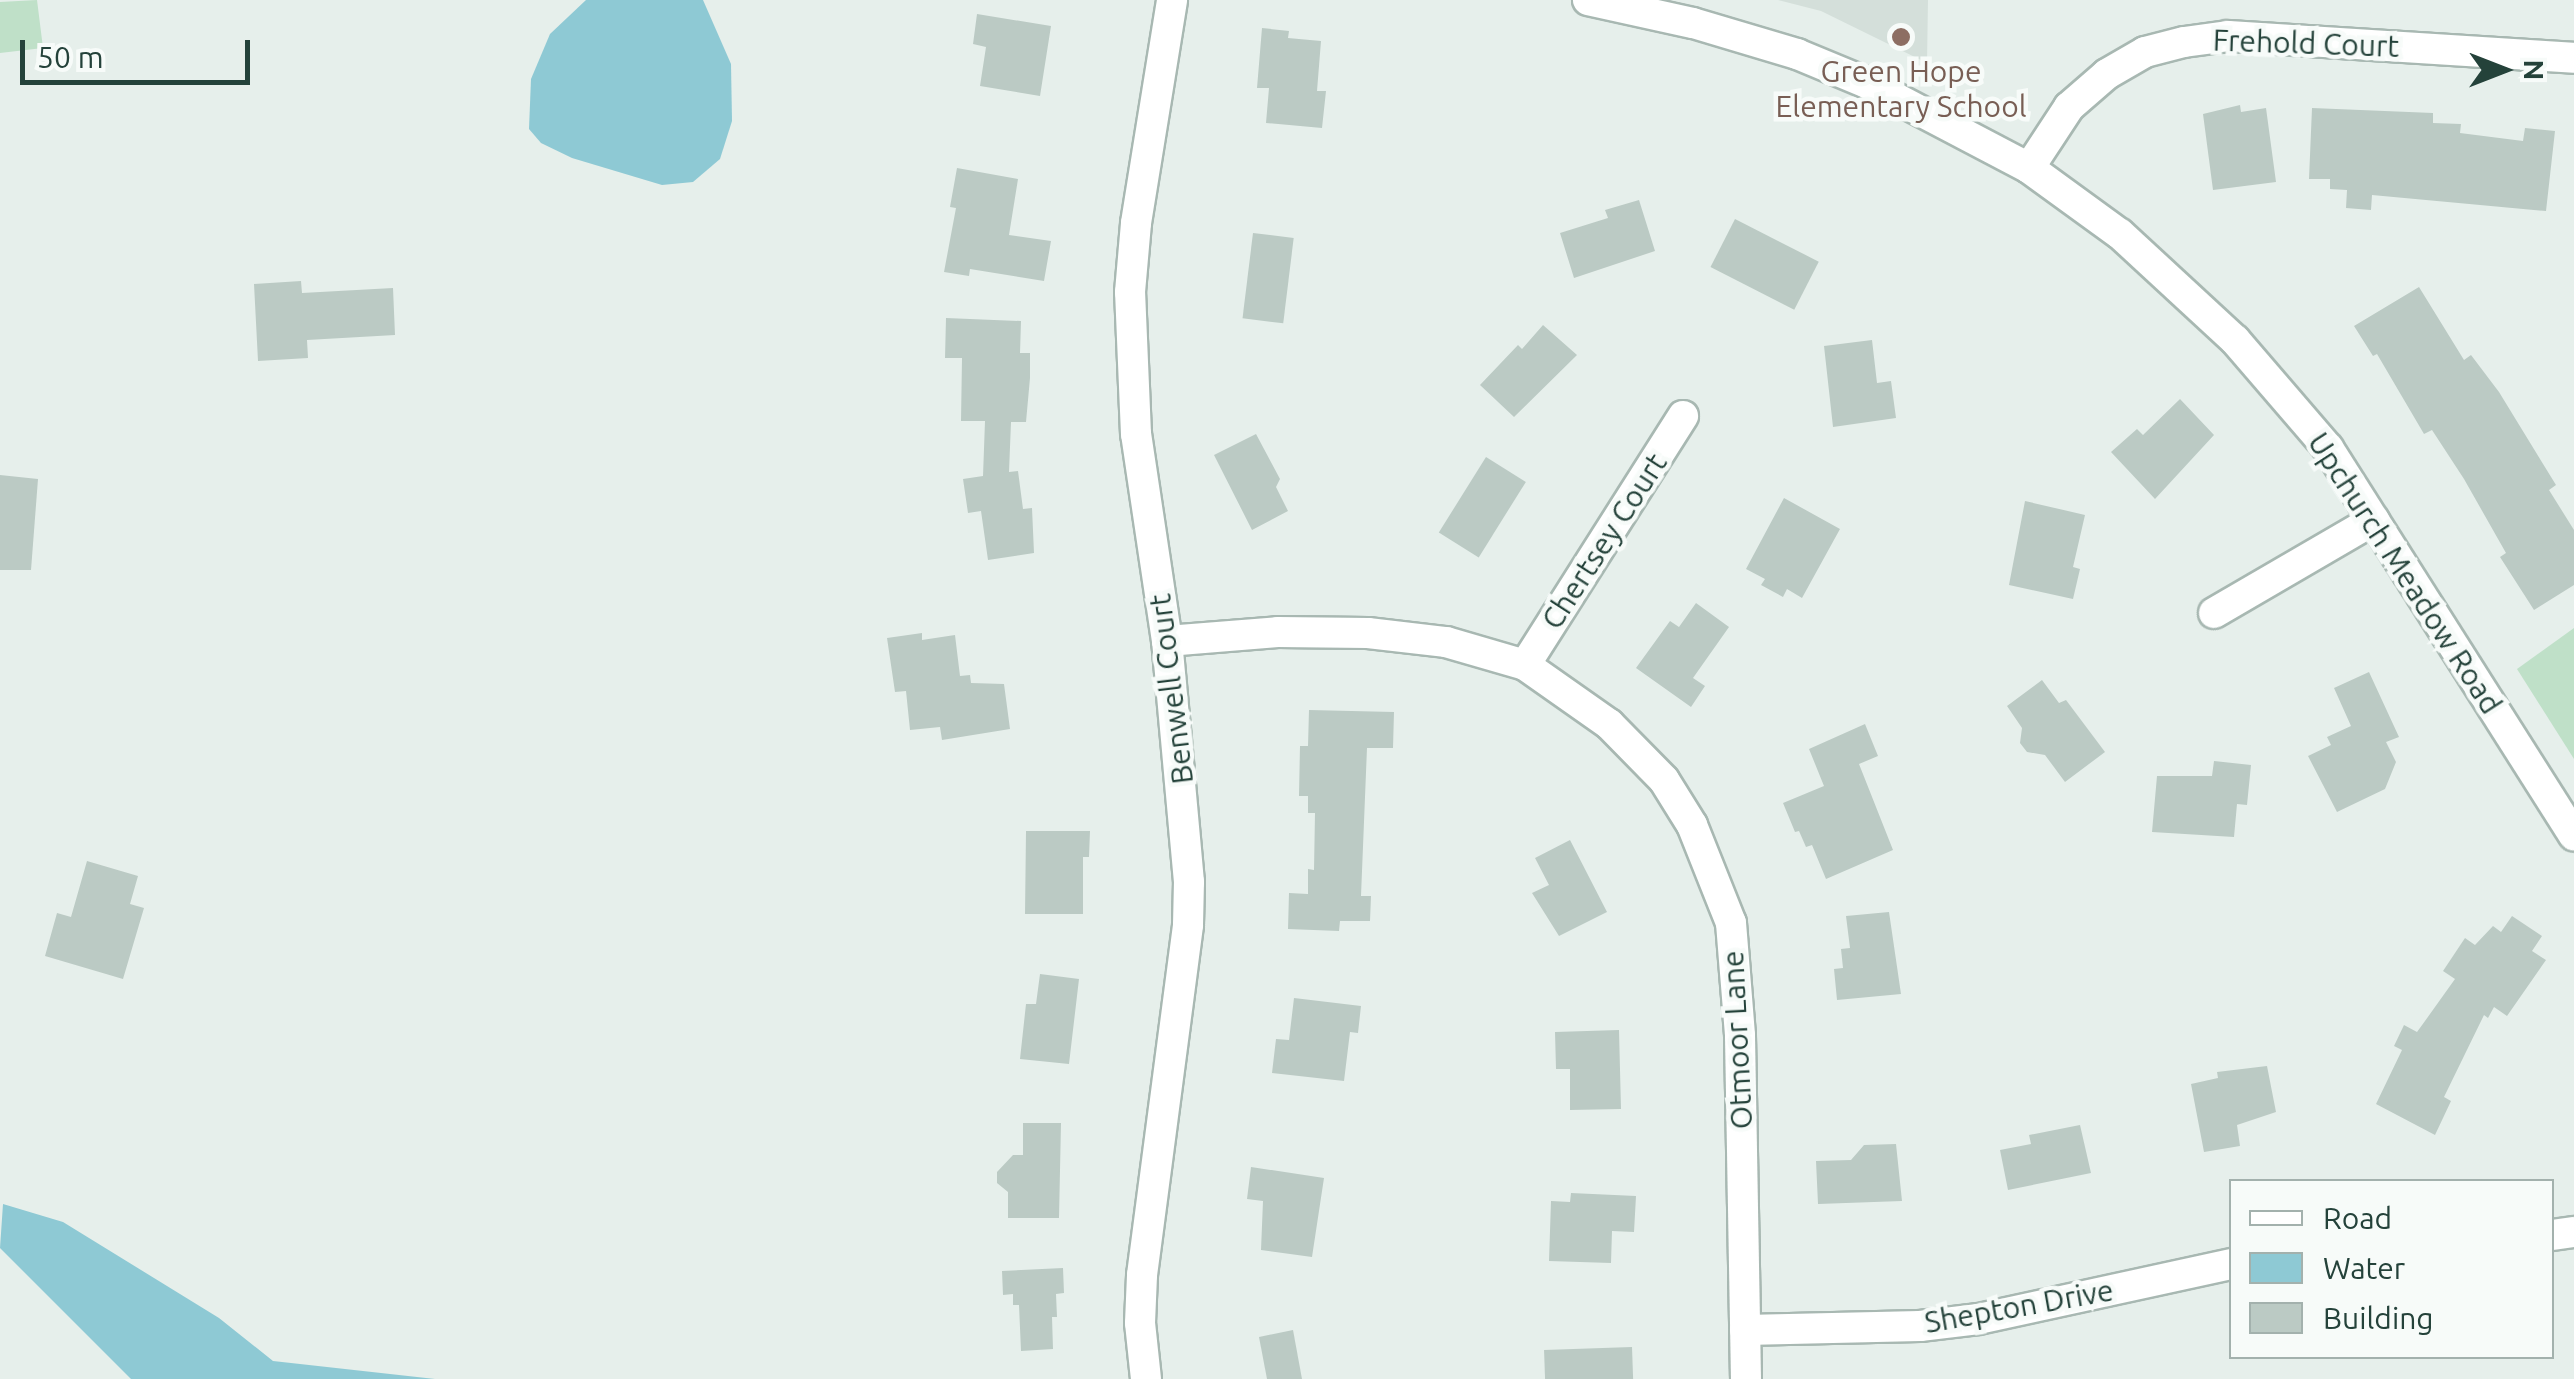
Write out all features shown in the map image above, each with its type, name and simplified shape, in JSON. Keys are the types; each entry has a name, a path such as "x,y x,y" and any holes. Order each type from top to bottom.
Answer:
{"street":[{"name":"Benwell Court","path":"1146,1379 1140,1323 1142,1275 1188,925 1189,882 1167,641 1136,434 1130,292 1141,188 1172,0"},
{"name":"Upchurch Meadow Road","path":"1588,0 1693,23 1798,54 1920,108 2029,168 2120,234 2235,340 2328,448 2574,836"},
{"name":"Frehold Court","path":"2029,168 2069,107 2108,74 2145,52 2184,42 2228,36 2574,58"},
{"name":"Chertsey Court","path":"1525,665 1684,416"},
{"path":"2214,612 2374,520"},
{"name":"Otmoor Lane","path":"1167,641 1278,632 1368,633 1446,642 1525,665 1608,724 1664,780 1692,825 1731,923 1740,1036 1746,1379"},
{"name":"Shepton Drive","path":"1745,1330 1920,1326 1979,1319 2229,1265"}],"shaded area":[{"name":"Green Hope Elementary School","path":"1778,0 1928,0 1927,63 1821,11"}],"green space":[{"path":"37,0 43,48 0,53 0,2"},
{"path":"2574,628 2574,759 2517,669"}],"water":[{"path":"586,0 703,0 731,64 732,121 720,159 693,182 662,185 572,158 541,143 529,129 531,79 550,34"},
{"path":"3,1204 63,1222 219,1318 273,1361 435,1379 131,1379 0,1248"}],"building":[{"path":"977,14 1051,26 1040,96 980,86 986,47 973,44"},
{"path":"1262,28 1289,31 1288,38 1321,41 1317,91 1326,91 1322,128 1266,123 1269,88 1257,88"},
{"path":"2240,105 2241,112 2266,108 2276,182 2213,190 2203,114"},
{"path":"2312,108 2433,113 2433,123 2461,124 2460,133 2523,141 2525,128 2555,131 2546,211 2372,195 2371,210 2346,208 2347,190 2330,189 2330,179 2309,179"},
{"path":"957,168 1018,179 1009,235 1051,241 1044,281 970,269 969,276 944,272 956,208 950,207"},
{"path":"1639,200 1655,251 1574,278 1560,233 1608,218 1605,210"},
{"path":"1735,219 1819,262 1794,310 1710,267"},
{"path":"1253,233 1294,238 1283,323 1243,318"},
{"path":"301,281 302,293 393,288 395,335 307,340 308,358 258,361 254,284"},
{"path":"2419,287 2464,360 2471,355 2499,392 2556,485 2549,490 2574,530 2574,585 2534,610 2500,557 2506,553 2464,479 2432,430 2424,434 2377,354 2373,356 2354,326"},
{"path":"946,318 1021,321 1020,353 1030,353 1030,378 1026,422 1011,422 1009,472 1018,471 1023,509 1032,508 1034,553 988,560 981,511 968,513 963,479 983,476 985,421 961,421 962,358 945,358"},
{"path":"1543,325 1577,355 1514,417 1480,385"},
{"path":"1872,340 1877,383 1891,381 1896,418 1833,427 1824,346"},
{"path":"2180,399 2214,435 2155,499 2111,452 2137,429 2143,435"},
{"path":"1256,434 1280,479 1276,487 1288,511 1252,530 1214,455"},
{"path":"1486,457 1526,482 1479,557 1439,532"},
{"path":"0,475 38,479 31,570 0,570"},
{"path":"1784,498 1840,529 1802,598 1787,589 1783,597 1761,585 1765,579 1746,569"},
{"path":"2025,501 2085,515 2073,567 2080,569 2073,599 2009,585"},
{"path":"1696,603 1729,627 1693,678 1705,686 1691,707 1636,668 1670,621 1679,627"},
{"path":"922,633 922,640 955,635 960,676 970,675 971,683 1004,684 1010,729 942,740 940,727 910,730 906,691 895,692 887,638"},
{"path":"2369,672 2399,737 2386,742 2396,762 2385,789 2337,812 2308,756 2331,745 2327,737 2351,726 2334,688"},
{"path":"2042,680 2059,703 2066,700 2105,752 2065,782 2045,755 2027,752 2020,743 2022,728 2007,706"},
{"path":"1309,710 1394,712 1393,748 1367,748 1361,896 1371,896 1370,921 1340,921 1339,931 1288,929 1289,893 1308,894 1308,869 1314,870 1315,813 1308,813 1308,796 1299,796 1300,746 1308,746"},
{"path":"1865,724 1878,756 1859,764 1893,850 1826,879 1812,845 1806,847 1799,831 1795,832 1783,803 1824,786 1809,749"},
{"path":"2214,761 2251,765 2247,805 2237,804 2234,837 2152,832 2157,776 2212,776"},
{"path":"1026,831 1090,831 1089,857 1083,857 1083,914 1025,914"},
{"path":"1570,840 1607,912 1559,936 1532,893 1549,885 1535,858"},
{"path":"87,861 138,876 130,904 144,908 123,979 45,956 57,913 71,917"},
{"path":"1889,912 1901,994 1837,1000 1834,969 1843,968 1841,949 1850,948 1846,916"},
{"path":"2512,916 2542,936 2532,951 2546,960 2507,1016 2494,1007 2488,1018 2484,1015 2444,1097 2451,1101 2435,1135 2376,1104 2402,1050 2394,1046 2404,1025 2417,1032 2455,979 2443,971 2465,938 2475,945 2493,926 2501,932"},
{"path":"1040,974 1079,979 1069,1064 1020,1059 1026,1004 1036,1004"},
{"path":"1294,998 1361,1006 1358,1033 1350,1032 1344,1081 1272,1073 1276,1039 1289,1040"},
{"path":"1619,1030 1621,1109 1570,1110 1570,1069 1556,1069 1555,1032"},
{"path":"2267,1066 2276,1112 2237,1125 2240,1146 2204,1152 2191,1084 2218,1078 2217,1072"},
{"path":"1023,1123 1061,1123 1059,1218 1008,1218 1008,1192 997,1183 997,1172 1013,1155 1023,1155"},
{"path":"2080,1125 2091,1173 2008,1190 2000,1150 2031,1144 2029,1135"},
{"path":"1896,1144 1902,1201 1818,1204 1816,1161 1851,1160 1864,1145"},
{"path":"1251,1167 1324,1178 1312,1257 1261,1250 1263,1201 1247,1199"},
{"path":"1571,1193 1636,1196 1634,1232 1612,1231 1611,1263 1549,1261 1551,1201 1570,1202"},
{"path":"1063,1268 1064,1293 1056,1294 1057,1317 1052,1317 1053,1349 1021,1351 1019,1305 1013,1305 1013,1294 1003,1295 1002,1271"},
{"path":"1293,1330 1302,1379 1267,1379 1259,1337"},
{"path":"1632,1347 1633,1379 1545,1379 1544,1350"}],"place":[{"name":"Green Hope Elementary School","path":"1901,37"}]}
